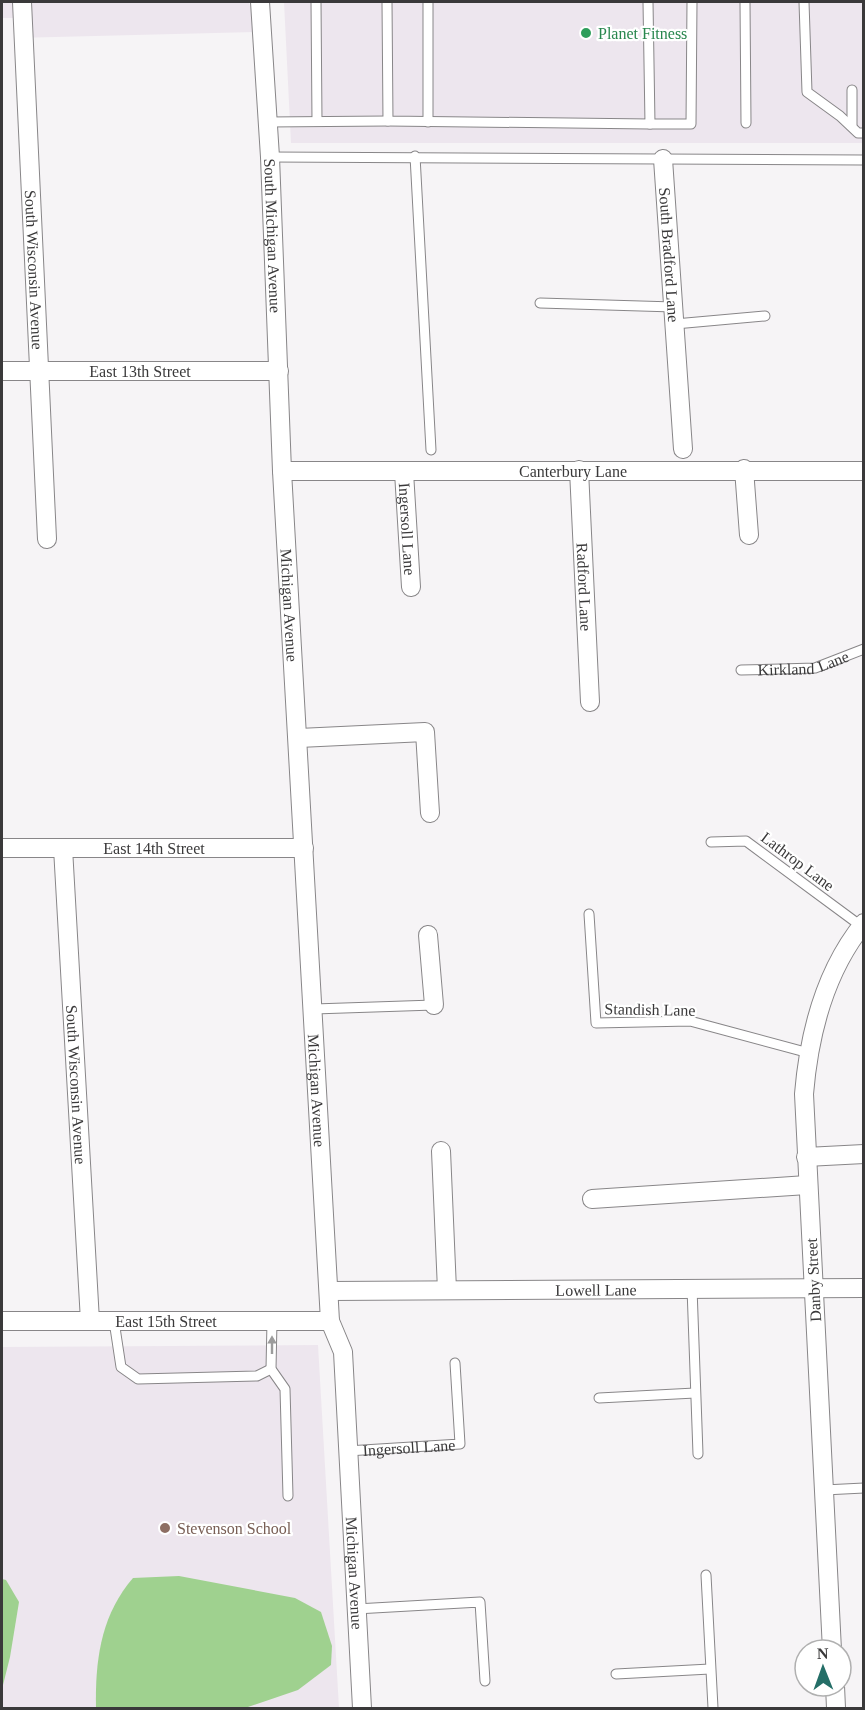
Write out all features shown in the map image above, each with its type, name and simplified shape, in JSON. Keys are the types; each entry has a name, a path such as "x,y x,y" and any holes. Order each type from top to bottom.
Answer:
{"street":[{"name":"South Wisconsin Avenue","path":"22,2 47,539"},
{"name":"South Michigan Avenue","path":"260,2 270,157 282,471"},
{"name":"South Bradford Lane","path":"663,159 683,449"},
{"name":"East 13th Street","path":"2,371 279,371"},
{"name":"Canterbury Lane","path":"282,471 744,469 864,471"},
{"path":"744,469 749,535"},
{"name":"Michigan Avenue","path":"282,471 299,738 330,1321 343,1352 362,1708"},
{"name":"Radford Lane","path":"579,471 590,702"},
{"name":"Ingersoll Lane","path":"404,472 411,586"},
{"path":"299,738 425,732 430,813"},
{"name":"East 14th Street","path":"2,848 304,848"},
{"name":"South Wisconsin Avenue","path":"63,848 90,1321"},
{"name":"Danby Street","path":"831,1638 804,1094 809,1053 820,1008 834,972 862,925"},
{"path":"428,935 434,1005"},
{"path":"441,1151 447,1290"},
{"path":"806,1157 864,1154"},
{"path":"592,1199 807,1185"},
{"name":"Lowell Lane","path":"329,1291 864,1288"},
{"name":"East 15th Street","path":"2,1321 330,1321"}],"lane":[{"path":"316,2 317,121"},
{"path":"387,2 388,121"},
{"path":"428,2 428,122"},
{"path":"648,2 650,124"},
{"path":"268,122 691,124 692,2"},
{"path":"745,2 746,123"},
{"path":"804,2 807,92 852,125 858,133 864,133"},
{"path":"852,90 852,125"},
{"path":"415,156 431,450"},
{"path":"270,157 864,160"},
{"path":"540,303 674,316 765,316"},
{"name":"Kirkland Lane","path":"741,670 815,668 864,649"},
{"name":"Lathrop Lane","path":"711,842 746,841 862,925"},
{"name":"Standish Lane","path":"589,914 596,1023 690,1022 809,1053"},
{"path":"314,1009 434,1005"},
{"path":"692,1288 698,1454"},
{"path":"272,1321 271,1369 285,1389 288,1496"},
{"path":"114,1322 121,1367 138,1379 258,1376 271,1369"},
{"name":"Ingersoll Lane","path":"347,1451 460,1444 455,1363"},
{"path":"599,1398 695,1393"},
{"path":"824,1490 864,1488"},
{"path":"706,1575 713,1708"},
{"path":"357,1609 480,1602 485,1681"},
{"path":"616,1674 711,1669"}],"shaded area":[{"path":"2,2 249,2 255,32 15,38 14,18 2,18"},
{"path":"284,2 863,2 863,143 291,143"},
{"name":"Stevenson School","path":"318,1345 339,1708 2,1708 2,1347"}],"green space":[{"path":"179,1576 295,1598 321,1612 332,1646 331,1665 298,1690 245,1708 96,1708 97,1673 102,1639 122,1592 133,1578"},
{"path":"2,1579 6,1580 19,1602 2,1689"}],"place":[{"name":"Planet Fitness","path":"586,33"},
{"name":"Stevenson School","path":"165,1528"}]}
